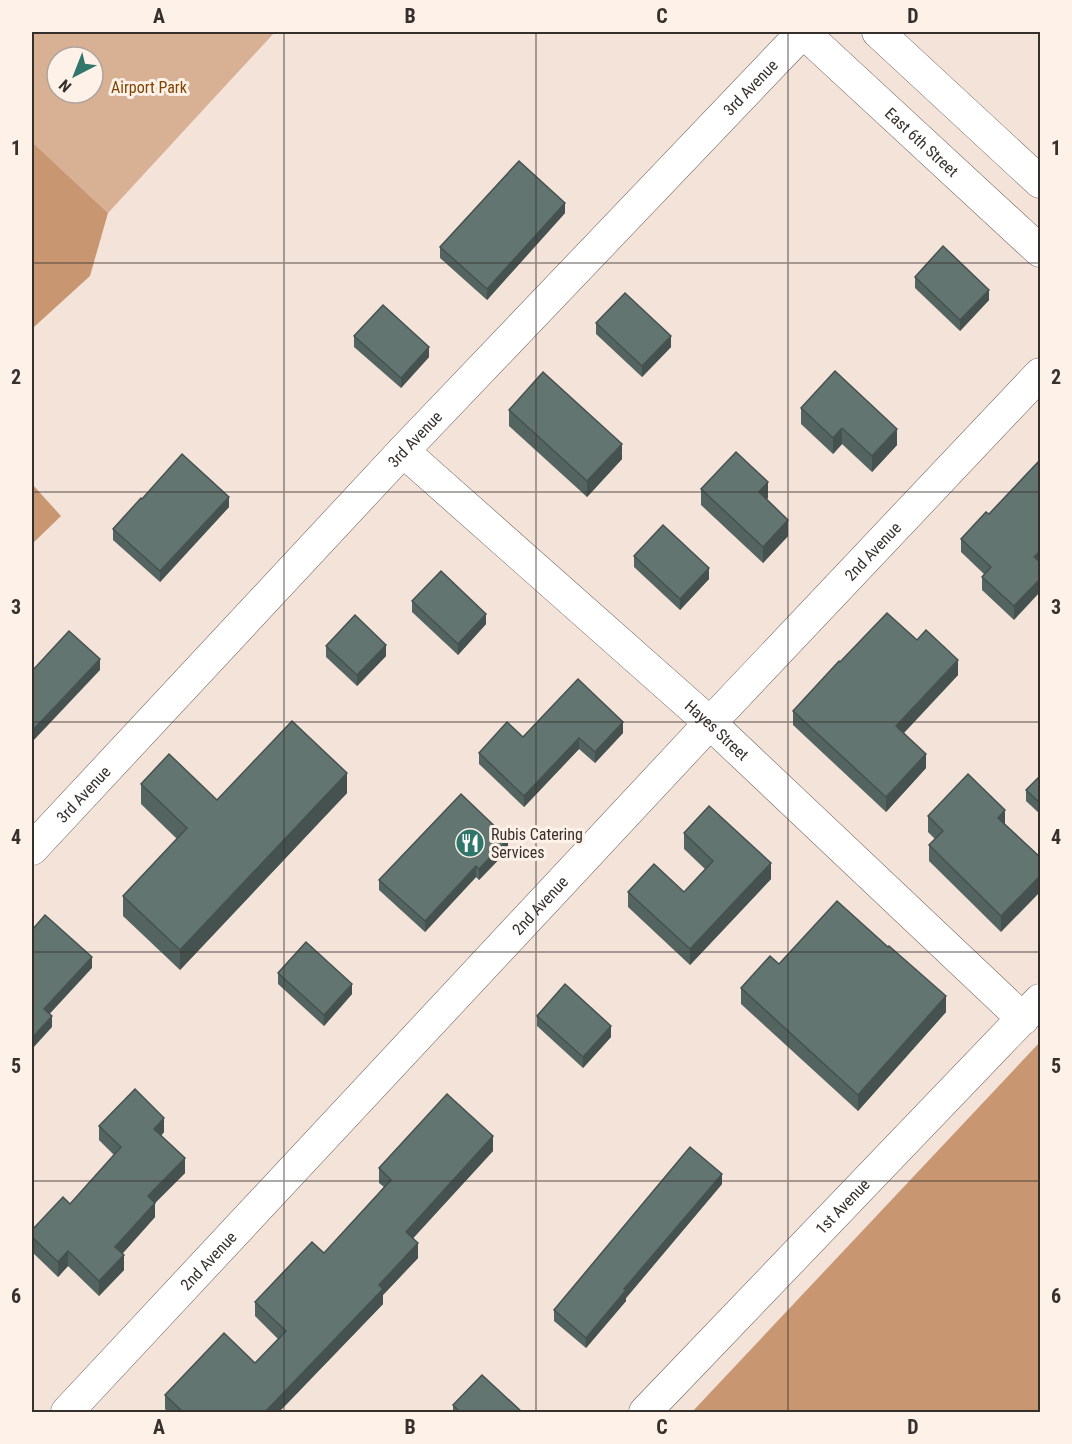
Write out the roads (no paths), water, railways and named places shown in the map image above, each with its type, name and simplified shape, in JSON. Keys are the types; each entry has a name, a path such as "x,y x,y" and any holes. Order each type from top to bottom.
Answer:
{"street":[{"name":"East 6th Street","path":"803,32 1041,251"},
{"name":"3rd Avenue","path":"32,849 403,451 803,32"},
{"path":"878,32 1041,182"},
{"name":"2nd Avenue","path":"67,1413 710,723 1041,374"},
{"name":"Hayes Street","path":"403,451 1032,1010"},
{"name":"1st Avenue","path":"645,1413 1032,1010"}],"place":[{"name":"Rubis Catering Services","path":"470,843"}],"park label":[{"name":"Airport Park","path":"149,87"}]}
